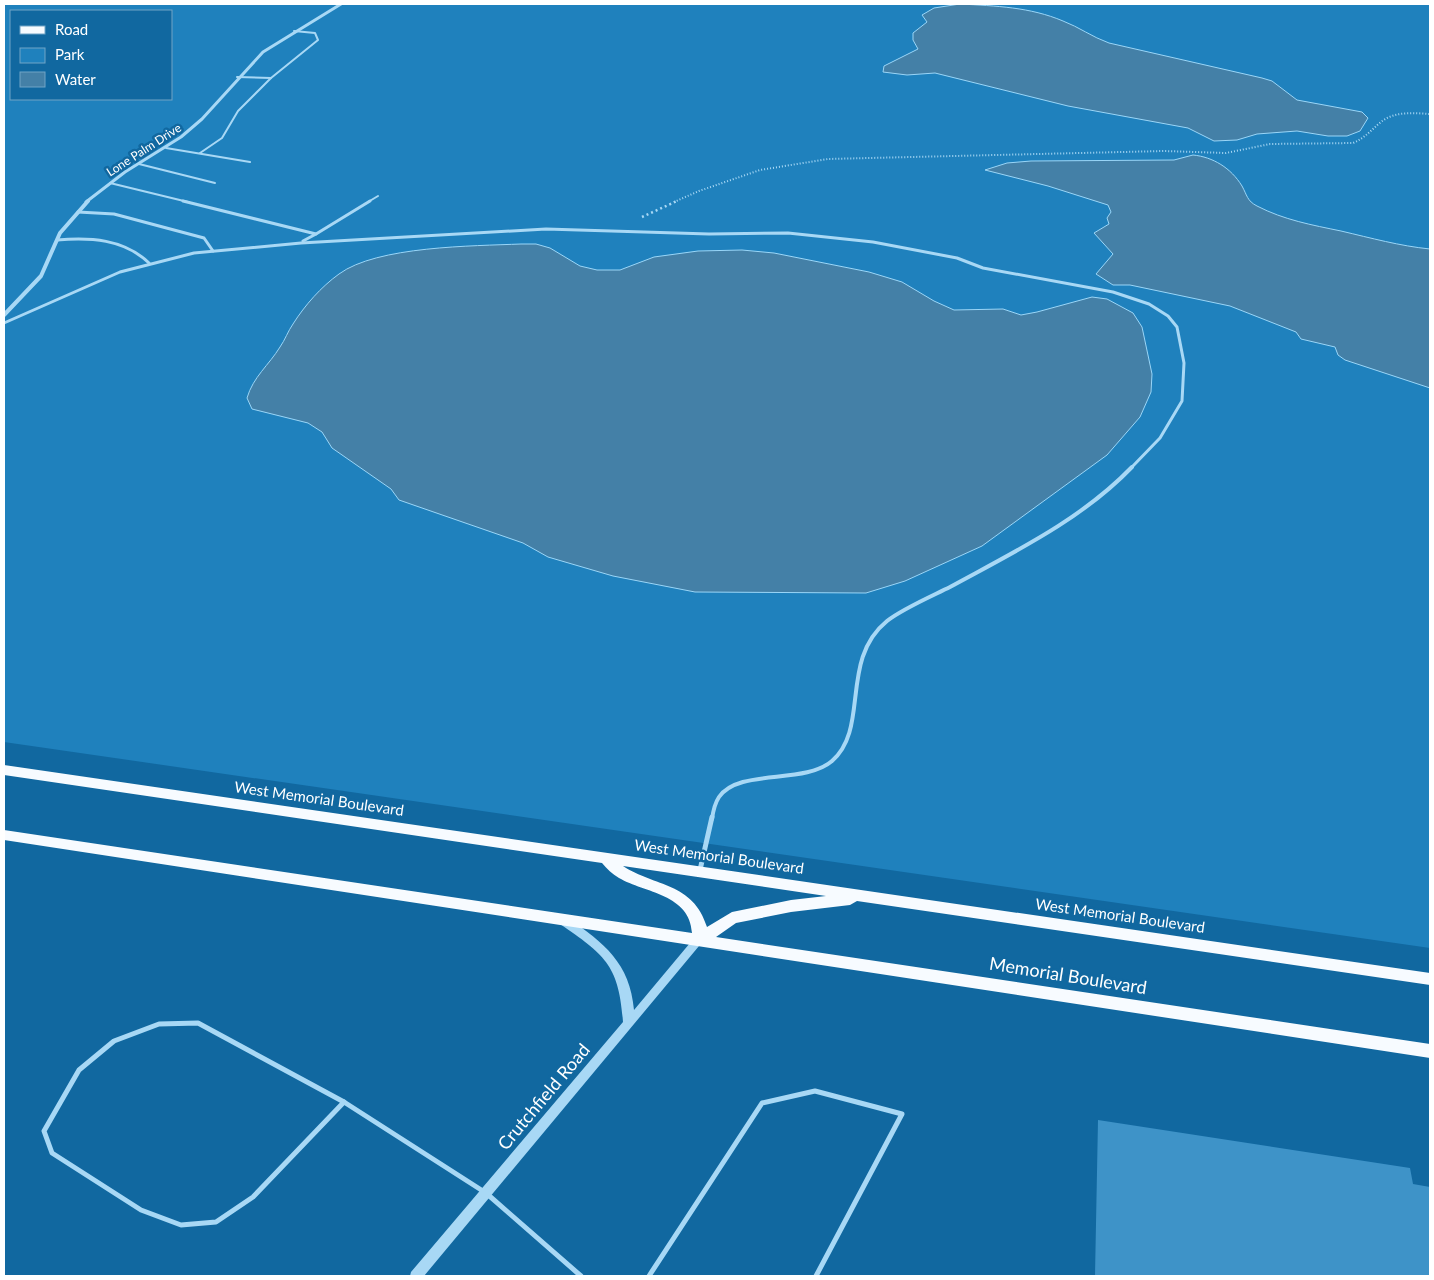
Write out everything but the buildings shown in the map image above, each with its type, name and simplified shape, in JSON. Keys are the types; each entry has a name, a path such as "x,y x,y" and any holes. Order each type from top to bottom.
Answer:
{"main road":[{"name":"West Memorial Boulevard","path":"4,770 1430,979"},
{"path":"4,835 699,940 732,918 791,906 867,896"},
{"path":"608,859 616,870 627,877 664,887 683,900 699,922 699,940"},
{"name":"Memorial Boulevard","path":"699,940 1430,1052"}],"street":[{"name":"Lone Palm Drive","path":"4,315 28,292 41,276 56,240 77,212 110,183 166,148 202,119 237,77 263,52 294,31 341,4"},
{"path":"561,919 599,945 619,969 628,995 629,1023"},
{"name":"Crutchfield Road","path":"416,1276 699,940"}],"lane":[{"path":"200,153 222,138 238,111 271,78 318,40 315,33 294,31"},
{"path":"237,77 271,78"},
{"path":"166,148 250,162"},
{"path":"139,164 215,182"},
{"path":"110,183 316,234"},
{"path":"301,242 378,196"},
{"path":"77,212 114,214 204,238 213,251"},
{"path":"4,323 90,284 149,263 213,251 301,242 546,229 709,234 788,233 873,242 957,258 983,268 1113,292 1149,304 1168,316 1177,327 1184,363 1182,401 1172,421 1143,458 1091,504 1053,531 902,611 887,621 873,635 864,649 858,665 849,734 840,752 831,762 811,772 742,783 728,789 719,797 714,809 700,872"},
{"path":"56,240 82,238 107,242 138,251 149,263"},
{"path":"344,1102 253,1197 216,1222 182,1225 141,1210 52,1152 44,1131 79,1070 114,1041 159,1024 198,1023 344,1102 486,1193 582,1276"},
{"path":"649,1276 762,1103 815,1091 902,1114 816,1276"}],"path":[{"path":"617,230 700,191 760,170 792,164 828,159 979,154 1156,151 1226,153 1270,144 1353,143 1366,139 1388,118 1405,114 1430,114"}],"green space":[{"path":"4,4 1430,4 1430,948 4,742"}],"water":[{"path":"960,4 1013,8 1051,16 1109,43 1262,78 1272,81 1297,100 1362,112 1368,118 1360,131 1347,136 1328,136 1297,131 1257,134 1237,140 1214,141 1188,128 1068,106 935,73 907,75 883,72 884,66 918,49 913,40 913,33 927,22 922,15 934,8"},
{"path":"1193,155 1208,158 1221,164 1238,180 1251,202 1277,215 1386,242 1430,249 1430,388 1345,360 1338,355 1335,347 1301,339 1296,332 1230,306 1130,285 1113,285 1096,274 1113,254 1094,233 1109,224 1107,218 1111,212 1108,205 1048,186 985,170 1007,163 1031,161 1174,160"},
{"path":"536,244 550,248 580,266 597,270 620,270 654,257 698,251 742,250 774,253 869,272 902,282 934,301 954,310 1003,309 1021,315 1092,297 1107,299 1133,313 1142,327 1152,374 1151,392 1140,417 1107,455 982,546 905,581 866,593 695,592 613,576 548,557 523,543 399,500 391,489 332,448 322,432 308,423 252,409 247,398 257,377 276,353 303,310 339,274 356,265 401,253 452,247"}]}
